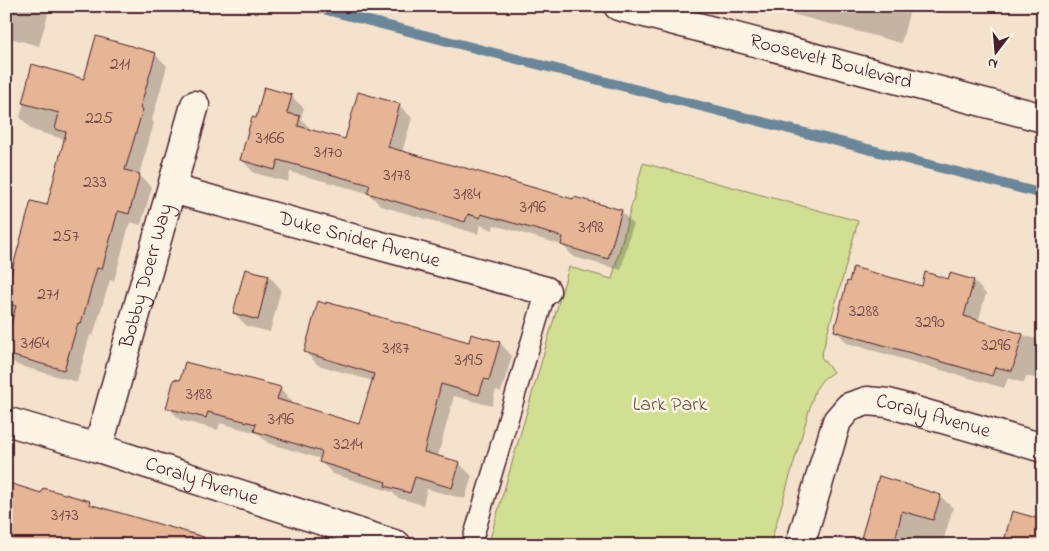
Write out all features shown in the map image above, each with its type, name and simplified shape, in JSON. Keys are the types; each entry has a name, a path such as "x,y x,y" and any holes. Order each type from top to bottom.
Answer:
{"street":[{"name":"Roosevelt Boulevard","path":"618,6 1043,118"},
{"name":"Bobby Doerr Way","path":"98,448 195,105"},
{"name":"Duke Snider Avenue","path":"172,189 546,291"},
{"name":"Coraly Avenue","path":"800,545 837,421 849,407 867,402 888,403 1043,448"},
{"name":"Coraly Avenue","path":"6,421 98,448 397,545"}],"lane":[{"path":"471,545 546,291"}],"green space":[{"name":"Lark Park","path":"643,163 858,221 821,357 833,372 823,379 815,390 770,545 498,545 489,542 569,267 612,279"}],"building":[{"path":"96,36 156,53 140,108 143,109 125,170 140,174 129,214 118,211 102,269 97,268 81,324 78,323 64,370 6,354 6,342 16,306 6,303 6,292 31,201 47,205 66,132 55,129 59,113 22,103 32,64 84,79"},
{"path":"264,87 292,95 287,113 300,116 298,126 345,139 358,92 400,104 388,147 573,199 574,197 622,210 608,259 561,245 563,237 481,214 480,218 468,214 465,222 367,193 370,185 278,160 275,170 240,160 252,117 256,118"},
{"path":"853,267 922,286 925,272 948,279 950,273 974,280 964,316 1023,334 1012,371 995,367 992,376 834,331 847,281 849,282"},
{"path":"245,269 269,275 258,320 233,313"},
{"path":"318,301 469,342 471,334 500,342 489,380 484,379 479,395 441,384 424,452 460,462 452,488 415,477 410,493 385,486 386,482 319,462 322,452 254,431 256,424 208,412 206,418 166,408 174,379 180,380 185,362 281,387 277,399 359,424 374,374 304,352"},
{"path":"879,476 941,495 933,520 902,511 894,545 859,545"},
{"path":"6,482 41,493 43,488 90,501 89,504 204,537 203,545 6,545"},
{"path":"1012,511 1043,520 1043,545 1003,545"}],"waterway":[{"path":"311,6 1043,194"}]}
